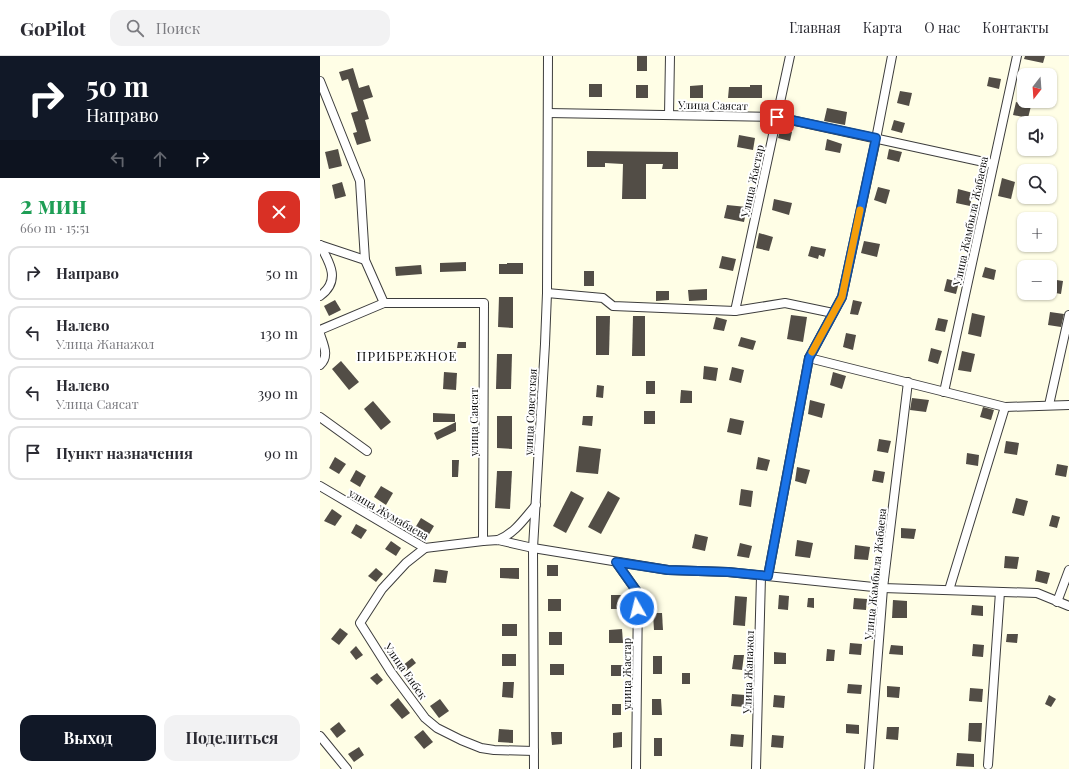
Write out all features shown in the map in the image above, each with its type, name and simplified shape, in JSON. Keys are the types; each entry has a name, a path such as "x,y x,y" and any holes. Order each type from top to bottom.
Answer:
{"street":[{"name":"улица Советская","path":"534,769 533,548 547,293 548,56"},
{"path":"669,115 670,56"},
{"name":"Улица Жастар","path":"735,311 790,56"},
{"name":"Улица Жанажол","path":"756,769 765,576 809,358 842,297 892,56"},
{"name":"Улица Жамбыла Жабаева","path":"944,392 1017,56"},
{"path":"320,81 360,181 365,260 384,303 320,330"},
{"name":"Улица Саясат","path":"548,113 777,117 993,164"},
{"path":"320,245 365,260"},
{"path":"320,245 331,264 332,280 327,292 320,296"},
{"path":"547,293 603,298 613,306 735,311 785,303 833,313"},
{"name":"улица Саясат","path":"384,303 484,303 483,541"},
{"path":"1050,406 1069,314"},
{"path":"320,334 326,352 325,358 320,365"},
{"path":"809,358 1005,407 1069,405"},
{"name":"Улица Жамбыла Жабаева","path":"869,769 883,588 908,382"},
{"path":"949,590 1005,407"},
{"path":"320,417 366,451"},
{"name":"улица Жумабаева","path":"320,486 425,548 498,540"},
{"path":"498,540 508,536 517,529 536,505"},
{"path":"498,540 533,548 668,570 728,572 883,588 1037,593 1069,606"},
{"name":"Улица Енбек","path":"425,548 406,563 382,589 360,623 391,672 425,718 437,728 461,740 482,748 494,750 534,751"},
{"name":"улица Жастар","path":"616,562 638,593 636,769"},
{"path":"1057,602 1069,570"},
{"path":"988,765 1000,592"},
{"path":"320,736 347,769"}],"building":[{"path":"637,56 647,56 647,71 637,71"},
{"path":"1025,56 1045,56 1043,63 1024,59"},
{"path":"353,68 359,88 369,85 373,97 363,100 369,119 365,120 371,141 357,145 353,133 357,132 351,113 358,111 348,79 342,81 339,72"},
{"path":"989,77 1001,79 999,89 987,86"},
{"path":"589,84 602,84 602,97 589,97"},
{"path":"636,85 648,85 648,98 636,98"},
{"path":"703,85 703,98 690,98 690,86"},
{"path":"750,85 762,85 762,98 728,98 729,87 750,87"},
{"path":"900,91 912,93 909,106 897,103"},
{"path":"1016,102 1017,108 1030,108 1028,116 1013,115"},
{"path":"827,108 847,112 845,125 824,121"},
{"path":"894,120 905,123 902,133 891,130"},
{"path":"780,129 792,132 790,141 778,138"},
{"path":"739,135 755,138 753,150 737,147"},
{"path":"827,139 842,144 840,153 825,150"},
{"path":"338,149 342,166 329,169 325,152"},
{"path":"889,149 902,152 899,162 887,159"},
{"path":"587,151 678,152 678,169 662,169 663,164 646,164 646,199 622,199 623,164 605,163 605,167 587,167"},
{"path":"1002,178 1015,182 1011,199 998,196"},
{"path":"342,182 346,196 335,199 332,185"},
{"path":"878,187 890,190 886,204 874,200"},
{"path":"958,189 973,193 970,206 956,203"},
{"path":"774,199 792,203 789,215 772,210"},
{"path":"727,205 747,207 744,222 724,218"},
{"path":"759,233 773,237 769,251 756,248"},
{"path":"864,241 880,244 877,257 861,253"},
{"path":"811,246 826,249 824,257 819,255 818,259 808,256"},
{"path":"722,256 736,259 733,271 719,268"},
{"path":"466,262 466,271 440,272 440,263"},
{"path":"523,263 523,274 499,274 499,264"},
{"path":"421,265 422,274 396,276 395,267"},
{"path":"985,267 996,270 994,280 982,277"},
{"path":"584,271 594,271 594,286 584,286"},
{"path":"947,279 959,282 956,294 944,291"},
{"path":"1057,280 1063,281 1061,294 1057,293"},
{"path":"707,289 707,300 689,301 688,290"},
{"path":"656,291 669,291 669,300 656,301"},
{"path":"499,297 513,297 513,328 498,327"},
{"path":"335,300 341,310 329,316 324,306"},
{"path":"853,300 862,302 858,315 850,314"},
{"path":"1050,312 1064,314 1061,327 1048,325"},
{"path":"972,313 985,316 981,337 968,334"},
{"path":"791,315 807,317 803,342 787,339"},
{"path":"596,316 610,316 609,355 596,355"},
{"path":"633,316 645,316 645,356 632,356"},
{"path":"716,317 727,320 724,331 713,329"},
{"path":"938,318 948,320 945,332 935,330"},
{"path":"846,333 856,335 853,350 843,347"},
{"path":"741,337 756,341 753,350 738,346"},
{"path":"458,342 466,342 466,348 457,348"},
{"path":"931,348 942,351 938,364 928,361"},
{"path":"962,351 975,354 971,372 958,370"},
{"path":"497,354 512,354 511,389 496,389"},
{"path":"341,361 359,382 349,390 332,369"},
{"path":"704,366 718,368 716,381 703,379"},
{"path":"732,367 744,370 741,383 729,380"},
{"path":"444,372 457,373 456,390 443,389"},
{"path":"833,372 846,376 842,389 830,385"},
{"path":"646,381 655,381 655,394 646,394"},
{"path":"597,385 604,386 603,398 596,397"},
{"path":"681,390 692,391 692,403 680,403"},
{"path":"912,398 929,400 926,412 910,410"},
{"path":"810,400 825,404 822,418 808,414"},
{"path":"373,401 391,422 381,430 364,409"},
{"path":"983,407 994,410 991,420 980,417"},
{"path":"644,411 655,411 655,424 644,424"},
{"path":"433,413 455,414 455,422 433,422"},
{"path":"497,416 512,416 512,449 497,448"},
{"path":"583,416 593,416 592,426 582,425"},
{"path":"730,418 744,421 741,435 727,432"},
{"path":"456,422 456,431 437,440 434,433"},
{"path":"879,439 891,441 888,453 877,451"},
{"path":"1006,441 1019,443 1017,455 1004,453"},
{"path":"579,446 601,449 598,474 576,472"},
{"path":"967,453 979,455 978,466 966,464"},
{"path":"335,457 346,464 339,474 329,468"},
{"path":"758,457 770,460 767,471 756,469"},
{"path":"452,460 459,460 458,477 452,477"},
{"path":"1057,464 1068,466 1066,477 1055,475"},
{"path":"797,467 810,470 806,484 795,481"},
{"path":"356,470 366,476 360,487 350,481"},
{"path":"874,470 885,472 883,483 872,481"},
{"path":"497,471 512,471 510,509 495,508"},
{"path":"381,486 393,493 386,505 374,497"},
{"path":"741,489 753,491 751,507 739,505"},
{"path":"571,491 584,498 566,533 553,526"},
{"path":"608,491 620,498 601,534 588,527"},
{"path":"1016,498 1028,501 1024,516 1012,513"},
{"path":"332,509 342,516 335,526 324,521"},
{"path":"1052,515 1060,517 1057,528 1049,526"},
{"path":"421,518 434,526 428,536 415,528"},
{"path":"356,524 367,530 361,539 351,533"},
{"path":"901,528 916,529 914,539 901,538"},
{"path":"695,534 708,537 705,551 692,548"},
{"path":"797,540 813,543 810,558 795,556"},
{"path":"391,541 401,548 396,556 385,549"},
{"path":"740,543 752,546 749,558 737,556"},
{"path":"855,545 870,547 868,560 854,559"},
{"path":"1005,556 1019,557 1017,569 1004,568"},
{"path":"547,565 558,565 558,576 547,576"},
{"path":"376,568 383,574 376,582 368,576"},
{"path":"500,568 519,568 519,579 500,578"},
{"path":"435,569 448,571 446,583 433,582"},
{"path":"1037,570 1050,573 1047,584 1035,581"},
{"path":"611,595 625,595 625,609 611,609"},
{"path":"779,595 789,596 788,610 778,609"},
{"path":"735,596 747,597 745,626 733,625"},
{"path":"808,598 814,598 814,608 807,607"},
{"path":"854,598 867,599 866,610 853,609"},
{"path":"548,599 561,599 561,611 548,611"},
{"path":"893,600 907,601 907,618 892,618"},
{"path":"972,605 983,606 983,616 971,615"},
{"path":"653,613 662,613 663,630 654,630"},
{"path":"502,624 517,624 517,636 502,636"},
{"path":"340,628 348,634 339,645 331,639"},
{"path":"622,629 623,643 609,643 609,630"},
{"path":"549,632 562,632 562,645 549,645"},
{"path":"1007,634 1018,634 1017,643 1006,642"},
{"path":"850,643 862,644 861,655 849,654"},
{"path":"973,644 984,645 983,657 972,656"},
{"path":"891,645 903,646 903,655 889,654"},
{"path":"356,646 363,655 356,660 350,652"},
{"path":"827,649 835,650 834,661 826,661"},
{"path":"774,652 786,653 786,664 774,664"},
{"path":"502,654 516,654 516,666 502,666"},
{"path":"734,655 744,655 742,670 732,669"},
{"path":"653,656 662,656 662,674 653,674"},
{"path":"412,658 416,663 406,671 402,666"},
{"path":"550,664 564,664 564,675 550,675"},
{"path":"611,665 623,665 623,676 611,676"},
{"path":"377,673 383,680 377,685 370,678"},
{"path":"682,673 690,673 690,684 682,684"},
{"path":"503,682 514,682 513,698 502,697"},
{"path":"848,684 862,685 861,694 847,693"},
{"path":"887,686 900,687 899,698 887,697"},
{"path":"970,688 983,689 982,702 969,701"},
{"path":"732,694 745,695 744,707 731,706"},
{"path":"774,695 785,696 784,708 773,707"},
{"path":"1049,695 1056,699 1051,707 1045,704"},
{"path":"398,698 410,713 402,719 390,705"},
{"path":"440,699 449,711 439,718 430,706"},
{"path":"652,699 661,699 662,715 652,715"},
{"path":"612,704 621,704 621,715 612,715"},
{"path":"339,722 346,731 337,738 330,729"},
{"path":"969,723 982,723 981,742 968,741"},
{"path":"846,724 859,725 859,734 846,733"},
{"path":"887,727 899,727 898,740 886,739"},
{"path":"499,729 513,730 513,743 498,742"},
{"path":"423,730 433,742 424,749 414,737"},
{"path":"551,732 562,732 562,744 552,745"},
{"path":"622,732 622,747 613,748 613,733"},
{"path":"731,734 744,735 743,747 730,746"},
{"path":"772,735 784,736 783,748 771,747"},
{"path":"654,738 662,738 662,756 654,756"},
{"path":"359,747 364,755 354,762 348,754"},
{"path":"957,753 974,754 974,767 956,766"}],"slow traffic":[{"path":"812,352 842,297 860,210"}],"district":[{"name":"ПРИБРЕЖНОЕ","path":"407,355"}],"route":[{"path":"637,608 638,593 616,562 668,570 728,572 768,576 809,358 842,297 876,138 777,117"}]}
